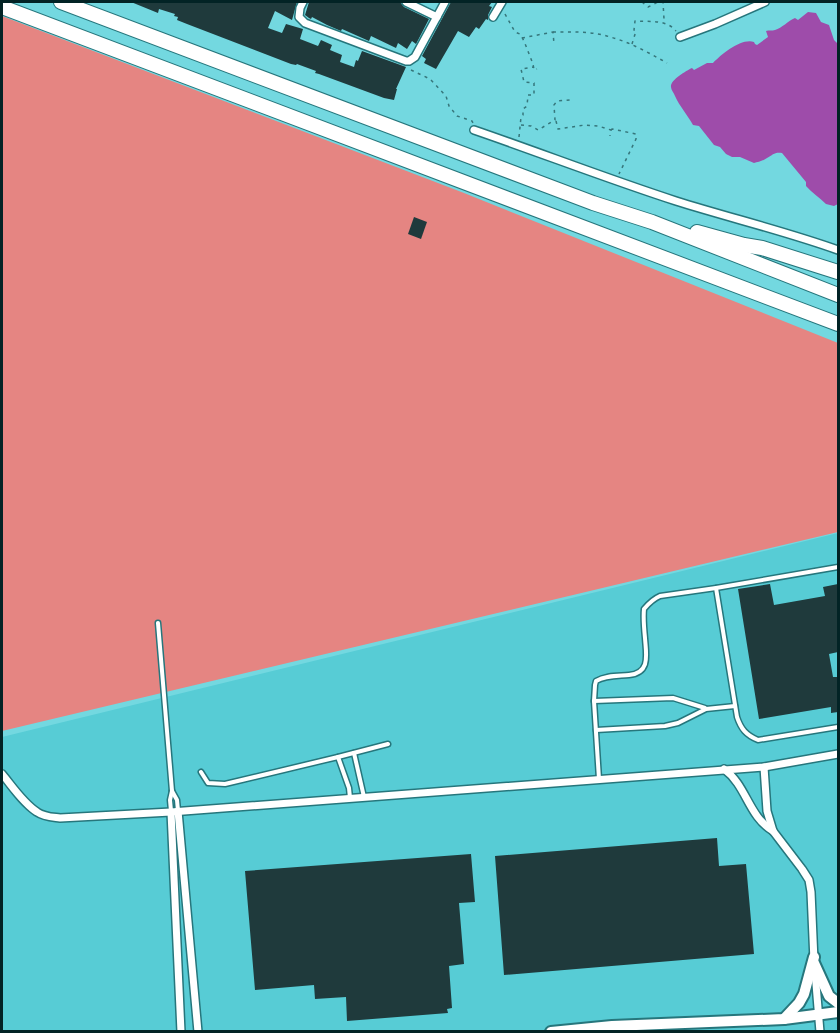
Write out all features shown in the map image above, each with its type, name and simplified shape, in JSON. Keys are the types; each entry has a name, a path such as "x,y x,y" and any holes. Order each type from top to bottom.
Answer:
{"highway":[{"path":"61,2 593,203 652,222 838,295"},
{"path":"2,7 838,324"},
{"path":"566,220 573,231 838,334"},
{"path":"652,222 762,248 838,272"}],"main road":[{"path":"814,960 830,996 838,1003"},
{"path":"784,1019 804,994 814,960"},
{"path":"552,1032 612,1026 784,1019 838,1012"}],"street":[{"path":"303,2 298,13 304,23 403,61 409,61 415,57 445,2"},
{"path":"406,2 436,17"},
{"path":"680,36 715,24 765,2"},
{"path":"493,17 501,4"},
{"path":"474,130 714,213 768,227 838,250"},
{"path":"2,774 36,812 48,817 60,818 764,766 838,754"},
{"path":"764,766 767,811 773,831"},
{"path":"724,769 737,781 750,807 773,831 808,880 811,892 820,1032"},
{"path":"175,811 181,1032"},
{"path":"175,811 198,1032"}],"lane":[{"path":"599,779 594,701 596,681 605,677 635,675 644,667 647,656 644,609 654,598 838,567"},
{"path":"716,588 740,726 758,740 838,727"},
{"path":"158,623 172,790 177,800 175,811"},
{"path":"594,701 673,698 706,709"},
{"path":"596,730 665,726 678,723 706,709 735,706"},
{"path":"201,772 208,783 225,784 388,744"},
{"path":"354,753 364,797"},
{"path":"338,757 349,788 350,798"}],"path":[{"path":"642,2 648,7 663,2 664,19 662,22"},
{"path":"501,4 515,32 520,34 524,41 534,70 537,69"},
{"path":"632,45 636,32 634,30 635,21 662,22 675,28 680,36"},
{"path":"522,38 554,32 610,36 667,63"},
{"path":"554,32 554,44"},
{"path":"409,61 409,69 430,79 446,96 449,106 457,116 472,122 474,130"},
{"path":"520,146 523,109 527,106 528,95 534,95 534,83 524,82 521,69 534,67"},
{"path":"570,100 557,101 554,105 558,129 585,125 625,131 636,135 617,181"},
{"path":"520,124 538,130 555,120"},
{"path":"610,136 611,130"}],"shaded area":[{"path":"808,12 816,13 821,22 829,25 834,40 838,44 838,204 834,206 826,204 806,186 806,182 782,153 775,153 754,163 726,154 720,147 714,145 699,126 693,125 671,88 671,84 689,69 694,70 707,63 713,63 726,51 743,42 754,42 757,45 768,37 766,31 778,29 795,18 798,20"},
{"path":"2,16 464,193 838,343 838,532 2,731"},
{"path":"838,533 838,1031 2,1031 2,737"}],"building":[{"path":"131,2 297,2 292,20 275,11 268,28 282,33 286,24 303,29 300,39 318,46 321,40 332,45 330,50 342,55 340,62 354,67 362,51 406,67 396,89 394,100 384,98 177,20 178,17 174,16 175,14 159,9 158,13"},
{"path":"309,2 400,2 404,7 429,19 416,44 412,41 407,49 398,43 396,48 371,36 369,41 312,17 309,18 305,15"},
{"path":"451,2 492,2 489,6 492,7 488,20 486,19 479,29 476,27 469,37 458,31 436,69 424,63 426,59 422,56"},
{"path":"414,217 427,222 421,239 408,234"},
{"path":"770,584 774,605 825,596 823,587 838,584 838,652 829,654 833,677 838,677 838,712 831,713 831,707 759,719 738,589"},
{"path":"717,838 719,866 746,864 754,954 504,975 495,856"},
{"path":"471,854 475,902 459,903 464,964 449,966 452,1008 447,1009 448,1013 347,1021 346,997 315,999 314,985 255,990 245,871"}]}
